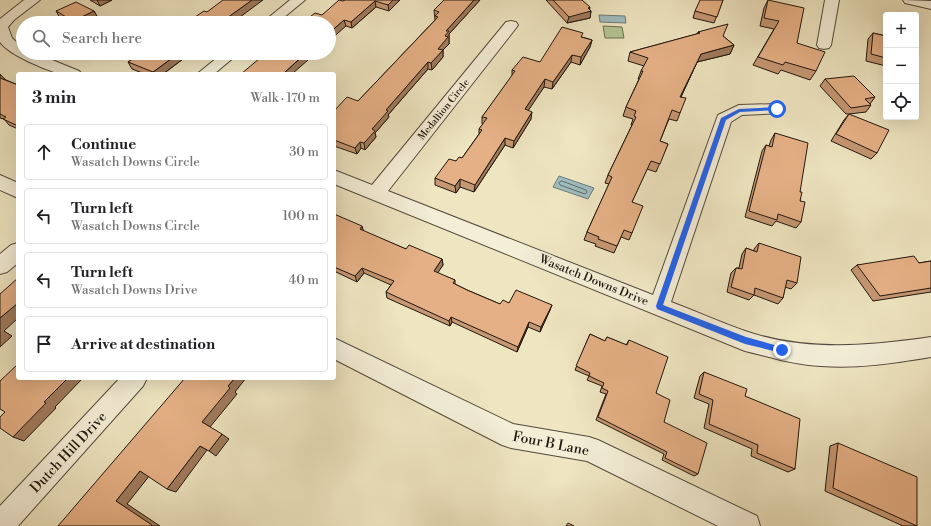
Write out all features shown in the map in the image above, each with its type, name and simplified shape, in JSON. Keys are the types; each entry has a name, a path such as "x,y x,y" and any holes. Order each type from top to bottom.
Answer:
{"street":[{"path":"16,50 11,47 2,34 0,26 9,17 33,0"},
{"path":"278,16 298,0"},
{"path":"824,45 832,0"},
{"path":"910,0 931,5"},
{"name":"Medallion Circle","path":"375,194 511,25"},
{"path":"40,60 69,72"},
{"path":"208,72 223,60"},
{"path":"659,306 724,118 739,110 777,109"},
{"name":"Wasatch Downs Drive","path":"336,178 745,340 782,350 820,356 888,354 931,347"},
{"path":"0,182 16,189"},
{"path":"0,266 16,253"},
{"name":"Four B Lane","path":"336,349 511,436 589,449 747,526"},
{"name":"Dutch Hill Drive","path":"0,526 133,380"}],"green space":[{"path":"603,26 622,27 624,38 605,38"}],"water":[{"path":"599,15 625,16 626,23 600,22"},
{"path":"559,176 594,188 588,199 553,187"}],"building":[{"path":"223,0 252,0 230,16 196,16 204,11 207,12"},
{"path":"339,0 393,0 388,5 375,1 351,22 344,20 336,27 336,16 311,16 315,13 322,15"},
{"path":"444,0 474,0 446,31 449,31 445,36 448,37 438,49 443,50 431,63 428,62 386,110 388,111 372,129 375,131 364,143 360,142 355,148 336,141 336,109 347,97 358,101 438,17 435,16 439,12 434,10"},
{"path":"553,0 582,0 590,7 588,8 591,11 569,17"},
{"path":"700,0 723,0 717,17 695,11"},
{"path":"768,0 804,8 797,43 825,52 816,71 785,62 783,65 758,57 779,21 764,18"},
{"path":"76,2 94,11 84,16 64,16 56,11"},
{"path":"728,24 723,36 734,45 701,54 680,97 686,98 680,113 672,110 660,141 668,144 660,164 651,161 632,202 643,206 632,233 624,230 617,246 598,239 599,237 587,232 612,177 608,175 636,117 634,116 636,111 626,107 648,58 630,52"},
{"path":"562,27 583,33 581,37 592,40 581,57 572,55 553,82 545,79 525,109 532,112 514,141 505,138 475,185 460,179 455,186 435,178 449,159 456,161 459,157 462,158 482,130 479,129 487,118 482,117 515,71 512,70 523,57 540,62"},
{"path":"873,33 883,35 883,57 871,54"},
{"path":"131,60 169,60 153,72 128,62"},
{"path":"258,60 298,60 285,72 243,72"},
{"path":"854,76 875,97 865,99 871,105 851,108 825,79"},
{"path":"0,78 16,84 16,125 3,119 6,117 0,114"},
{"path":"849,114 889,130 877,153 836,134"},
{"path":"775,133 808,143 800,192 802,192 800,201 805,202 801,222 778,214 777,220 749,211 766,145 772,147"},
{"path":"336,215 362,226 360,229 406,249 409,245 442,259 434,271 455,280 453,283 467,290 500,304 503,300 509,303 516,290 552,305 541,327 529,322 518,347 451,317 449,321 386,292 394,281 362,268 355,276 336,268"},
{"path":"759,243 801,257 797,283 787,280 783,298 755,288 754,295 731,287 736,268 742,269 746,248 757,252"},
{"path":"914,256 919,263 931,261 931,288 880,296 857,265"},
{"path":"16,280 16,305 0,318 0,294"},
{"path":"590,334 605,341 607,337 627,345 629,340 668,357 656,393 670,400 664,422 707,443 698,474 665,458 667,452 598,417 608,391 602,388 604,383 589,376 590,373 576,366"},
{"path":"16,366 16,380 66,380 13,437 0,428 0,417 5,412 0,409 0,381"},
{"path":"704,372 747,389 745,396 800,419 795,469 757,453 758,445 709,424 713,400 699,394"},
{"path":"183,380 233,380 228,386 230,388 202,422 222,434 209,451 200,446 167,489 140,471 116,501 152,525 151,526 58,526"},
{"path":"838,443 917,477 917,526 833,488"},
{"path":"568,523 574,526 566,526"}],"route":[{"path":"777,109 739,110 724,118 720,125 659,306 745,340 782,350"}]}
